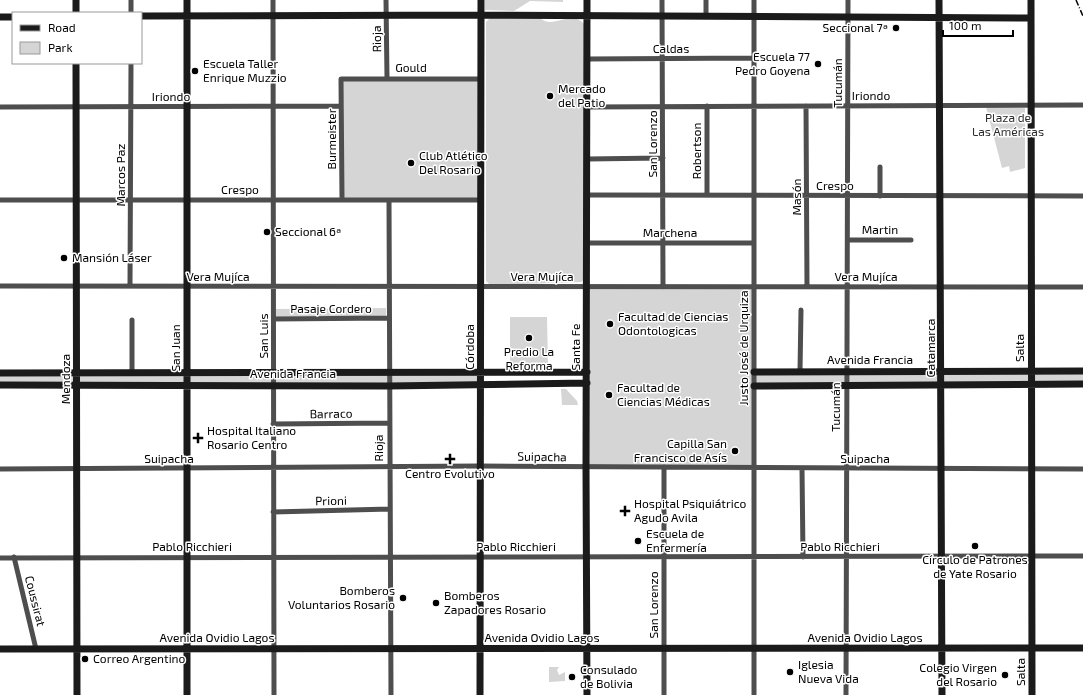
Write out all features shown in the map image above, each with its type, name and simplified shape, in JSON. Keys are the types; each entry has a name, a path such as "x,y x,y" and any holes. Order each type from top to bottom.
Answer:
{"main road":[{"path":"76,0 76,12"},
{"name":"San Juan","path":"187,0 187,695"},
{"name":"Córdoba","path":"480,695 481,0"},
{"name":"Santa Fe","path":"588,0 586,468 588,695"},
{"name":"Catamarca","path":"940,0 942,695"},
{"name":"Salta","path":"1031,0 1032,695"},
{"path":"142,16 587,15 1031,18"},
{"path":"0,17 12,16"},
{"name":"Mendoza","path":"76,64 77,695"},
{"name":"Avenida Francia","path":"754,372 1083,371"},
{"name":"Avenida Francia","path":"0,373 274,372 389,374 587,372"},
{"name":"Avenida Francia","path":"0,385 389,386 587,383"},
{"name":"Avenida Francia","path":"754,386 1083,384"},
{"name":"Avenida Ovidio Lagos","path":"0,650 845,650 1083,648"}],"street":[{"path":"131,0 131,12"},
{"name":"San Luis","path":"273,0 274,695"},
{"name":"Rioja","path":"386,0 388,78"},
{"name":"San Lorenzo","path":"662,0 663,287"},
{"path":"706,0 706,16"},
{"name":"Justo José de Urquiza","path":"754,0 754,695"},
{"name":"Tucumán","path":"846,695 848,0"},
{"name":"Caldas","path":"587,60 754,58"},
{"name":"Marcos Paz","path":"130,286 131,64"},
{"name":"Gould","path":"341,79 481,79"},
{"name":"Burmeister","path":"341,79 342,199"},
{"name":"Iriondo","path":"587,107 1083,105"},
{"name":"Iriondo","path":"0,107 341,106"},
{"name":"Robertson","path":"707,106 707,195"},
{"name":"Masón","path":"806,106 807,287"},
{"path":"587,159 663,158"},
{"path":"880,167 880,196"},
{"name":"Crespo","path":"587,195 1083,196"},
{"name":"Crespo","path":"0,200 481,200"},
{"name":"Rioja","path":"389,200 391,695"},
{"name":"Martin","path":"848,240 911,240"},
{"name":"Marchena","path":"587,243 754,243"},
{"name":"Vera Mujíca","path":"0,286 1083,287"},
{"path":"800,371 801,310"},
{"name":"Pasaje Cordero","path":"274,319 389,318"},
{"path":"132,320 132,373"},
{"name":"Barraco","path":"273,424 389,423"},
{"name":"Suipacha","path":"0,469 273,469 480,466 586,468 1083,469"},
{"name":"San Lorenzo","path":"664,467 664,695"},
{"path":"802,468 803,557"},
{"name":"Prioni","path":"273,512 390,509"},
{"name":"Pablo Ricchieri","path":"0,558 1083,556"},
{"name":"Coussirat","path":"14,558 36,649"}],"green space":[{"path":"485,0 563,0 563,2 530,1 514,11 485,10"},
{"path":"490,18 540,18 551,22 573,18 584,24 584,279 581,282 490,285 486,281 486,22"},
{"name":"Club Atlético Del Rosario","path":"341,79 481,79 481,200 342,199"},
{"name":"Plaza de Las Américas","path":"986,107 1025,108 1025,168 1010,172 1009,166 1002,168"},
{"path":"587,287 754,287 754,371 1083,371 1083,384 754,386 754,468 586,467"},
{"path":"386,308 386,316 276,317 276,309"},
{"name":"Predio La Reforma","path":"510,317 547,317 548,365 510,365"},
{"path":"0,373 481,373 481,384 0,385"},
{"path":"561,389 566,389 577,401 578,405 562,405"},
{"path":"549,667 559,667 557,670 559,675 565,672 565,681 549,682"}],"railway":[{"path":"1076,0 1083,16"}],"place":[{"name":"Seccional 7ª","path":"896,28"},
{"name":"Escuela 77 Pedro Goyena","path":"818,64"},
{"name":"Escuela Taller Enrique Muzzio","path":"195,71"},
{"name":"Mercado del Patio","path":"550,96"},
{"name":"Club Atlético Del Rosario","path":"411,163"},
{"name":"Seccional 6ª","path":"267,232"},
{"name":"Mansión Láser","path":"64,258"},
{"name":"Facultad de Ciencias Odontologicas","path":"610,324"},
{"name":"Predio La Reforma","path":"529,338"},
{"name":"Facultad de Ciencias Médicas","path":"609,395"},
{"name":"Hospital Italiano Rosario Centro","path":"198,438"},
{"name":"Capilla San Francisco de Asís","path":"735,451"},
{"name":"Centro Evolutivo","path":"450,459"},
{"name":"Hospital Psiquiátrico Agudo Avila","path":"625,511"},
{"name":"Escuela de Enfermería","path":"638,541"},
{"name":"Círculo de Patrones de Yate Rosario","path":"975,546"},
{"name":"Bomberos Voluntarios Rosario","path":"403,598"},
{"name":"Bomberos Zapadores Rosario","path":"436,603"},
{"name":"Correo Argentino","path":"85,659"},
{"name":"Iglesia Nueva Vida","path":"790,672"},
{"name":"Colegio Virgen del Rosario","path":"1005,675"},
{"name":"Consulado de Bolivia","path":"572,677"}]}
